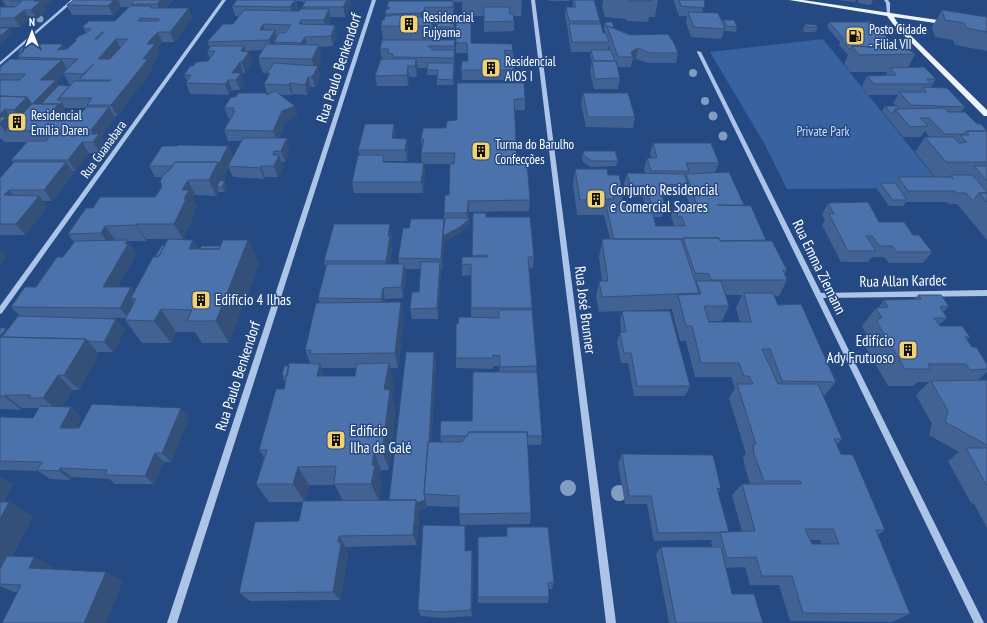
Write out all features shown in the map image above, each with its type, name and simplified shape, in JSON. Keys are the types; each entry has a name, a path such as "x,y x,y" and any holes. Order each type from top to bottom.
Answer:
{"main road":[{"path":"792,0 957,24"},
{"path":"890,14 895,23 987,114"}],"street":[{"path":"0,64 73,0"},
{"name":"Rua Guanabara","path":"0,312 224,0"},
{"name":"Rua Paulo Benkendorf","path":"172,623 374,0"},
{"name":"Rua José Brunner","path":"533,0 611,623"},
{"path":"886,0 890,14"},
{"name":"Rua Emma Ziemann","path":"699,52 979,623"},
{"name":"Rua Allan Kardec","path":"819,296 987,293"}],"green space":[{"name":"Private Park","path":"823,39 943,188 787,189 764,143 710,52"}],"building":[{"path":"11,0 41,1 31,10 24,10 14,18 0,18 0,7 15,7 22,1 9,1"},
{"path":"74,0 114,0 108,6 67,5"},
{"path":"135,0 161,0 157,4 131,4"},
{"path":"237,0 295,0 290,7 232,6"},
{"path":"306,0 347,0 343,7 302,7"},
{"path":"574,0 594,0 600,21 569,21 566,7 576,7"},
{"path":"652,0 653,1 630,1"},
{"path":"679,0 705,0 704,8 681,6"},
{"path":"389,1 453,1 453,7 425,7 424,11 420,13 385,14 386,10 390,8 387,6"},
{"path":"130,6 152,6 150,8 189,8 170,32 158,32 151,39 147,44 155,44 143,59 148,59 111,105 87,105 92,98 59,98 74,81 111,80 79,80 94,64 83,74 63,73 78,59 17,57 24,51 18,51 25,45 63,44 57,50 67,49 77,40 75,40 79,36 91,29 84,29 85,28 82,27 89,21 115,21","holes":["140,18 160,19 158,21 138,21","102,32 104,32 97,39 95,39","116,39 128,39 110,59 98,59"]},
{"path":"484,7 509,7 510,14 513,14 514,21 484,22"},
{"path":"300,9 329,9 324,20 301,20 299,24 335,25 331,36 305,37 301,43 274,42 279,33 285,33 291,25 263,24 260,30 275,30 269,40 207,42 223,24 233,24 244,10 299,11"},
{"path":"942,10 987,17 987,32 966,28 964,23 945,20"},
{"path":"688,12 718,13 725,28 694,27"},
{"path":"385,16 430,17 430,20 432,20 432,26 381,26 382,20 384,20"},
{"path":"456,18 471,18 471,43 512,44 513,51 504,50 505,54 513,54 513,70 461,70 462,61 468,61 467,43 456,43"},
{"path":"723,20 734,20 737,27 727,26"},
{"path":"605,22 612,22 614,27 606,27"},
{"path":"829,22 871,22 898,48 852,46 850,50 841,39 844,39"},
{"path":"437,23 450,23 454,24 454,27 437,27"},
{"path":"569,24 601,24 603,33 606,33 609,42 572,42"},
{"path":"805,24 816,25 818,27 806,27"},
{"path":"607,26 630,35 668,34 678,53 650,53 638,48 631,52 633,57 618,57"},
{"path":"0,28 10,28 0,36"},
{"path":"382,40 455,40 454,46 428,46 432,48 432,50 454,50 454,58 393,57 393,54 387,53 389,49 380,49"},
{"path":"266,44 319,45 312,59 258,58"},
{"path":"211,46 244,46 241,51 249,52 232,73 241,73 236,80 228,80 225,84 186,83 191,75 184,75 190,66 193,66 196,62 208,61 215,51 207,51"},
{"path":"852,46 909,49 915,54 859,55"},
{"path":"591,50 611,50 615,61 594,61"},
{"path":"10,59 62,60 40,80 56,80 32,104 27,97 0,96 0,80 19,80 26,74 0,74 0,67"},
{"path":"381,59 416,59 415,66 408,66 407,75 375,76"},
{"path":"592,61 616,61 620,78 595,79"},
{"path":"274,63 318,66 312,77 308,77 305,85 290,83 289,85 264,84 270,73 267,73"},
{"path":"428,63 454,63 453,80 437,79 438,70 427,70"},
{"path":"924,67 936,79 927,79 931,84 874,84 867,76 896,75 890,68"},
{"name":"Turma do Barulho Confecções","path":"457,83 524,83 525,99 514,99 517,162 527,162 530,200 468,201 467,213 444,213 445,195 449,195 450,163 454,164 455,153 421,153 424,139 421,139 423,128 446,128 447,121 457,120"},
{"path":"59,85 70,86 57,100 62,102 59,105 41,104"},
{"path":"923,87 947,88 965,107 911,105 899,92 926,92"},
{"path":"275,91 295,106 282,111 273,131 224,130 235,111 232,111 234,108 224,108 231,97 236,97 238,93 267,93 266,95"},
{"path":"583,93 628,93 635,117 588,117"},
{"path":"0,96 27,97 14,110 5,109 0,114"},
{"path":"32,104 59,104 47,116 51,116 55,112 82,112 87,107 109,107 91,130 5,131"},
{"path":"885,106 897,106 900,109 895,109 892,114"},
{"path":"944,108 948,112 965,112 977,124 981,124 987,131 966,131 964,134 945,134 929,118 920,118 928,126 910,127 895,109"},
{"path":"0,117 6,117 0,123"},
{"path":"365,124 394,124 392,138 407,139 405,150 358,150"},
{"path":"966,131 987,131 987,162 946,162 925,137 953,137 959,143 967,142 960,135 969,135"},
{"path":"52,134 99,134 93,142 82,142 68,160 11,160 28,141 46,141"},
{"path":"243,138 287,138 281,151 274,151 273,155 279,155 274,166 261,166 260,168 228,166"},
{"path":"653,143 711,143 719,163 686,163 689,171 651,171 647,158 657,158"},
{"path":"162,146 228,146 219,164 218,162 175,162 172,166 149,166"},
{"path":"583,151 615,151 618,161 592,161 584,156"},
{"path":"358,155 383,155 383,162 424,163 421,182 352,182"},
{"path":"14,162 66,162 44,190 9,190 4,195 39,196 16,224 0,224 0,177"},
{"path":"175,162 218,162 209,180 188,180 182,190 189,190 174,224 105,226 101,233 68,234 86,208 93,208 100,197 155,197 162,187 160,181 164,174 170,170"},
{"path":"974,166 987,166 987,181"},
{"path":"575,169 607,169 608,175 619,175 623,193 612,193 614,199 580,200"},
{"path":"729,172 744,205 717,205 751,206 766,240 720,241 719,238 683,238 682,240 614,239 606,205 650,205 656,226 685,226 682,217 678,217 675,205 697,205 686,174"},
{"path":"627,173 684,174 688,184 659,185 665,206 652,206 646,186 630,186"},
{"path":"951,175 972,175 987,191 987,193 979,193 973,201 966,193 957,193 955,191 908,191 898,177 951,177 953,179"},
{"path":"219,181 225,181 222,187 217,187"},
{"path":"880,183 895,183 907,200 893,200"},
{"path":"979,193 987,193 987,202"},
{"path":"868,202 879,222 904,222 913,235 919,235 932,252 897,252 892,246 880,246 872,236 866,236 876,251 848,251 829,214 834,214 828,203"},
{"path":"473,213 486,213 486,217 530,217 534,257 528,257 532,308 471,308 471,264 462,265 462,257 487,257 487,255 472,256"},
{"path":"445,218 470,218 460,227 443,236"},
{"path":"411,219 444,219 441,259 398,258 403,228 409,228"},
{"path":"334,224 390,224 388,236 390,236 386,261 324,261"},
{"path":"683,238 719,238 720,241 772,241 787,270 783,270 787,280 711,280 709,274 695,273"},
{"path":"168,239 193,240 189,249 219,249 223,240 248,240 216,321 187,321 192,310 161,309 154,321 125,320 136,299 131,298 153,257 159,256"},
{"path":"603,239 681,239 699,293 602,297 599,281 608,281 602,241"},
{"path":"127,240 125,244 128,244 103,287 131,287 120,308 11,307 25,287 36,287 57,257 63,257 75,241"},
{"path":"162,245 165,245 159,256 155,257"},
{"path":"201,246 220,246 219,249 200,249"},
{"path":"421,262 440,262 437,308 410,309 412,292 419,292"},
{"path":"327,264 404,264 401,287 383,288 381,299 318,298"},
{"path":"696,281 721,281 729,306 704,306 709,322 751,322 744,293 773,293 778,305 801,304 836,382 782,381 770,349 762,349 778,384 818,384 842,439 834,439 841,454 853,455 885,530 876,530 910,614 803,613 792,576 762,576 756,557 727,558 720,532 755,531 742,484 801,484 800,481 764,481 754,454 753,444 756,444 737,384 753,384 749,376 744,376 739,363 701,363 692,326 686,326 678,295 701,294","holes":["805,529 833,529 839,544 812,544"]},
{"path":"918,295 941,295 949,306 940,307 947,318 934,318 940,326 962,326 970,337 965,337 972,347 976,347 987,364 987,369 970,370 966,364 928,364 930,369 905,369 877,322 878,319 882,318 876,308 888,307 884,300 921,299"},
{"path":"401,302 395,353 310,354 311,350 305,350 316,303"},
{"path":"499,310 532,310 537,366 500,367 500,356 493,355 493,358 456,358 456,324 458,324 459,317 499,318"},
{"path":"622,311 670,311 690,386 637,386 631,353 624,353 620,332 626,332"},
{"path":"18,316 116,319 104,342 88,341 86,339 2,337"},
{"path":"0,328 6,328 0,337"},
{"path":"0,337 86,339 64,375 58,375 43,398 29,398 31,395 0,396"},
{"path":"406,352 434,352 429,442 424,494 425,500 417,503 416,500 389,500"},
{"name":"Edificio Ilha da Galé","path":"289,363 320,364 317,376 355,376 357,364 389,363 384,389 390,390 382,451 374,451 372,465 375,466 371,484 334,484 336,466 298,467 293,484 256,484 267,450 259,450 276,389 284,389"},
{"path":"284,366 289,366 287,376 282,376"},
{"path":"473,372 537,372 542,436 527,436 527,432 469,432 467,436 440,436 441,421 472,421"},
{"path":"987,380 987,445 945,422 948,411 931,381"},
{"path":"92,404 181,408 162,453 155,453 145,476 105,475 107,470 60,468 59,471 37,470 42,462 0,461 0,417 33,418 40,406 71,407 60,428 79,428"},
{"path":"469,432 527,432 531,513 459,514 459,496 424,494 428,442 462,442"},
{"path":"966,448 987,448 987,486"},
{"path":"622,454 713,455 721,489 717,488 729,532 658,533 651,496 629,496"},
{"path":"416,500 413,535 339,536 338,542 341,543 333,592 239,593 255,522 299,521 303,501"},
{"path":"0,502 9,502 0,519"},
{"path":"423,525 465,526 465,551 472,550 471,610 442,612 418,610"},
{"path":"507,527 548,527 554,582 548,583 549,597 478,597 478,537 507,536"},
{"path":"661,547 721,547 732,594 754,594 763,623 676,623"},
{"path":"7,556 34,557 29,568 106,572 84,623 2,623 21,585 0,584 0,569"}],"place":[{"name":"Residencial Fujyama","path":"409,24"},
{"name":"Posto Cidade - Filial VII","path":"855,36"},
{"name":"Residencial AIOS I","path":"491,68"},
{"name":"Residencial Emília Daren","path":"17,122"},
{"name":"Turma do Barulho Confecções","path":"481,151"},
{"name":"Conjunto Residencial e Comercial Soares","path":"596,199"},
{"name":"Edifício 4 Ilhas","path":"201,300"},
{"name":"Edifício Ady Frutuoso","path":"908,350"},
{"name":"Edificio Ilha da Galé","path":"336,440"}]}
